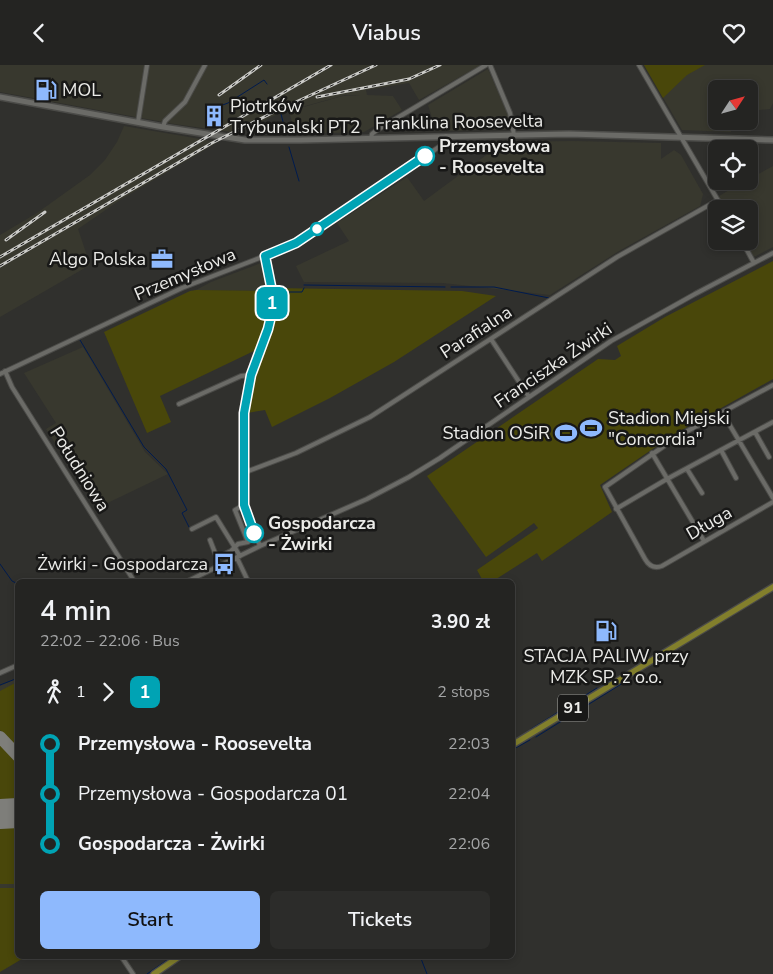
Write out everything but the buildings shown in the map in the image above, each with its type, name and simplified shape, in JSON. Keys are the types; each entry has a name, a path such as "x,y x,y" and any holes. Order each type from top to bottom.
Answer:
{"main road":[{"name":"91","path":"515,743 773,587"},
{"path":"154,974 176,959"}],"street":[{"path":"138,122 147,65"},
{"path":"163,127 165,121 185,102 205,65"},
{"path":"372,138 374,131 488,65 510,113 514,135"},
{"path":"639,65 718,200"},
{"name":"Franklina Roosevelta","path":"0,97 163,127 245,139 303,140 569,134 773,140"},
{"name":"Przemysłowa","path":"2,372 182,288 288,247 439,147 444,142 446,136"},
{"name":"Parafialna","path":"243,473 296,453 347,430 370,417 617,257 708,206"},
{"path":"747,250 754,263"},
{"name":"Franciszka Żwirki","path":"192,579 260,546 359,503 400,482 440,458 611,341 644,321 773,253"},
{"path":"260,546 244,505 244,413 251,375 268,329 272,312 271,286 265,256"},
{"path":"491,339 528,397"},
{"name":"Południowa","path":"2,372 133,579"},
{"path":"179,404 241,376 251,375"},
{"path":"773,385 680,435 605,487 616,509 667,479 773,422"},
{"path":"722,412 773,500"},
{"path":"755,432 770,457"},
{"path":"721,450 736,478"},
{"path":"652,453 704,541"},
{"path":"687,469 702,493"},
{"name":"Długa","path":"616,509 647,563 653,567 659,567 773,500"},
{"path":"210,540 218,558 231,551 238,544 245,544 248,541 235,510 244,505"},
{"path":"192,529 216,517 234,547 247,579"},
{"path":"0,673 15,666"},
{"path":"123,959 133,974"}],"shaded area":[{"path":"0,65 481,65 419,100 409,83 366,90 367,95 393,96 402,110 364,132 295,134 289,111 343,96 361,95 345,95 280,113 238,133 174,124 0,92"},
{"path":"644,65 773,65 773,103 770,109 758,110 758,80 708,80 708,130 731,130 731,132 682,130"},
{"path":"644,65 705,65 687,75 663,98"},
{"path":"488,69 510,119 510,129 490,130 489,116 473,118 476,130 436,131 428,105"},
{"path":"124,126 218,142 120,200 78,229 90,265 0,317 0,235 37,213 90,175 105,160 117,142"},
{"path":"504,142 661,143 661,159 674,150 681,155 703,194 700,206 619,251 550,295 443,283 304,282 296,266 349,241 337,223 407,177 424,201"},
{"path":"773,166 773,247 754,257 750,250 758,250 758,200 721,200 719,196 729,190 758,190 758,174"},
{"name":"Stadion Miejski \"Concordia\"","path":"773,261 773,379 673,435 600,485 612,512 542,561 537,553 496,579 482,579 477,570 538,528 534,523 486,557 427,476 598,359 615,360 621,356 617,346 665,317"},
{"path":"261,263 266,271 269,291 196,290 211,282"},
{"path":"273,288 462,291 496,296 394,362 330,398 272,427 265,410 247,413 254,373 274,322"},
{"path":"190,291 269,291 266,320 261,341 258,349 160,396 171,422 147,433 104,332"},
{"path":"83,347 145,452 168,474 97,508 46,429 56,423 24,373"},
{"path":"15,679 15,888 0,888 0,686"},
{"path":"15,683 15,747 0,730 0,691"},
{"path":"0,740 15,757 15,808 0,809"},
{"path":"15,822 15,884 0,884 0,824"},
{"path":"0,888 15,888 15,959 22,959 0,972"}],"waterway":[{"path":"209,110 228,103 264,80 267,84"},
{"path":"281,114 286,133"},
{"path":"289,147 299,181"},
{"path":"304,285 445,287"},
{"path":"451,287 494,287 549,298"},
{"path":"277,292 302,292 304,288"},
{"path":"80,340 144,447 166,469 187,510 182,513 189,527"},
{"path":"0,564 15,582"},
{"path":"0,685 15,679"},
{"path":"602,686 613,679"},
{"path":"536,737 623,683"},
{"path":"531,729 597,688"},
{"path":"515,748 530,740"},
{"path":"147,974 169,959"},
{"path":"421,959 427,974"}],"taxiway":[{"path":"0,737 15,753"}],"runway":[{"path":"0,814 15,813"}],"railway":[{"path":"219,95 261,65"},
{"path":"0,257 331,65"},
{"path":"0,266 212,143 376,65"},
{"path":"317,97 409,79 440,65"},
{"path":"6,240 45,212"}],"bus line":[{"name":"1","path":"254,533 244,505 242,439 246,392 272,312 271,286 265,256 296,243 425,156"}],"place":[{"name":"MOL","path":"46,90"},
{"name":"Piotrków Trybunalski PT2","path":"214,116"},
{"name":"Przemysłowa - Roosevelta","path":"425,156"},
{"name":"Algo Polska","path":"162,259"},
{"name":"Stadion Miejski \"Concordia\"","path":"591,428"},
{"name":"Stadion OSiR","path":"566,433"},
{"name":"Gospodarcza - Żwirki","path":"254,533"},
{"name":"Żwirki - Gospodarcza","path":"224,564"},
{"name":"STACJA PALIW przy MZK SP. z o.o.","path":"606,631"}]}
